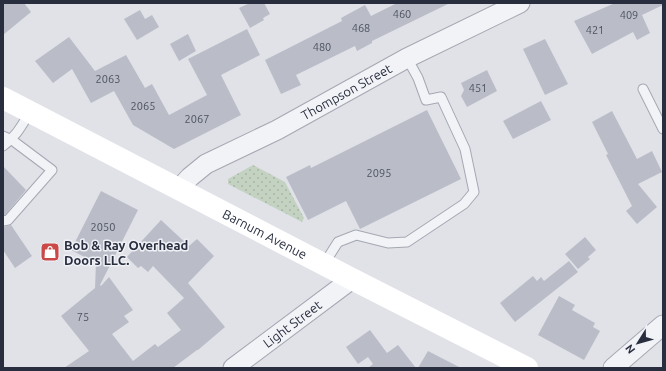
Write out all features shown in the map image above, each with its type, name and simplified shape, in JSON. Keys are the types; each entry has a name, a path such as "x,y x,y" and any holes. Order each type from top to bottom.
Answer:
{"main road":[{"name":"Barnum Avenue","path":"3,98 527,368"}],"street":[{"name":"Thompson Street","path":"179,189 190,177 206,164 276,130 407,58 520,3"},
{"name":"Light Street","path":"233,368 352,279"},
{"path":"613,368 663,324"}],"lane":[{"path":"324,264 338,242 356,235 388,243 407,242 464,204 474,192 465,149 441,98 426,100 418,78 407,58"},
{"path":"643,89 663,129"},
{"path":"3,146 12,140 30,112"},
{"path":"3,136 12,140 52,170 8,220 3,221"}],"green space":[{"path":"253,165 285,182 304,218 302,222 228,184 228,179"}],"building":[{"path":"3,3 24,3 31,12 3,35"},
{"path":"250,3 264,3 270,14 263,18 264,20 250,28 239,8"},
{"path":"397,3 450,3 372,41 372,43 357,51 355,46 296,75 301,85 281,94 265,60 342,21 341,18 365,5 371,16"},
{"path":"615,3 663,3 663,5 642,15 650,33 637,40 633,32 592,54 574,21"},
{"path":"140,10 145,19 152,15 159,27 137,40 124,19"},
{"path":"247,29 260,55 221,75 241,115 174,149 133,125 114,91 91,103 72,69 53,83 35,61 69,37 95,71 126,55 145,88 152,84 169,115 207,95 188,59"},
{"path":"188,34 196,51 179,61 170,44"},
{"path":"545,39 568,84 545,95 523,49"},
{"path":"487,70 497,91 467,107 461,96 464,90 461,83"},
{"path":"541,101 551,120 513,139 503,121"},
{"path":"427,110 461,179 360,229 346,201 308,220 286,177 310,165 311,168"},
{"path":"612,111 637,159 652,151 662,172 638,184 657,207 637,224 626,211 632,206 606,155 608,154 592,122"},
{"path":"3,166 26,190 5,215 3,215"},
{"path":"101,191 138,210 100,285 101,286 109,277 133,310 124,316 129,322 112,334 133,361 155,344 158,347 181,330 167,313 184,298 153,266 148,272 141,266 138,268 127,257 161,220 189,246 197,239 214,256 188,283 225,327 198,350 173,368 64,368 89,351 61,316 95,288 96,263 71,250"},
{"path":"11,225 32,256 15,268 3,250 3,227"},
{"path":"585,237 596,250 588,257 590,259 578,269 565,254"},
{"path":"569,261 578,272 515,322 500,303 533,276 537,281 541,277 544,281"},
{"path":"559,296 575,305 572,310 595,323 593,327 600,331 584,360 538,335"},
{"path":"370,330 387,353 398,345 416,368 368,368 373,364 368,357 358,364 346,347"},
{"path":"428,351 461,368 418,368"}],"place":[{"name":"Bob & Ray Overhead Doors LLC.","path":"50,252"}]}
